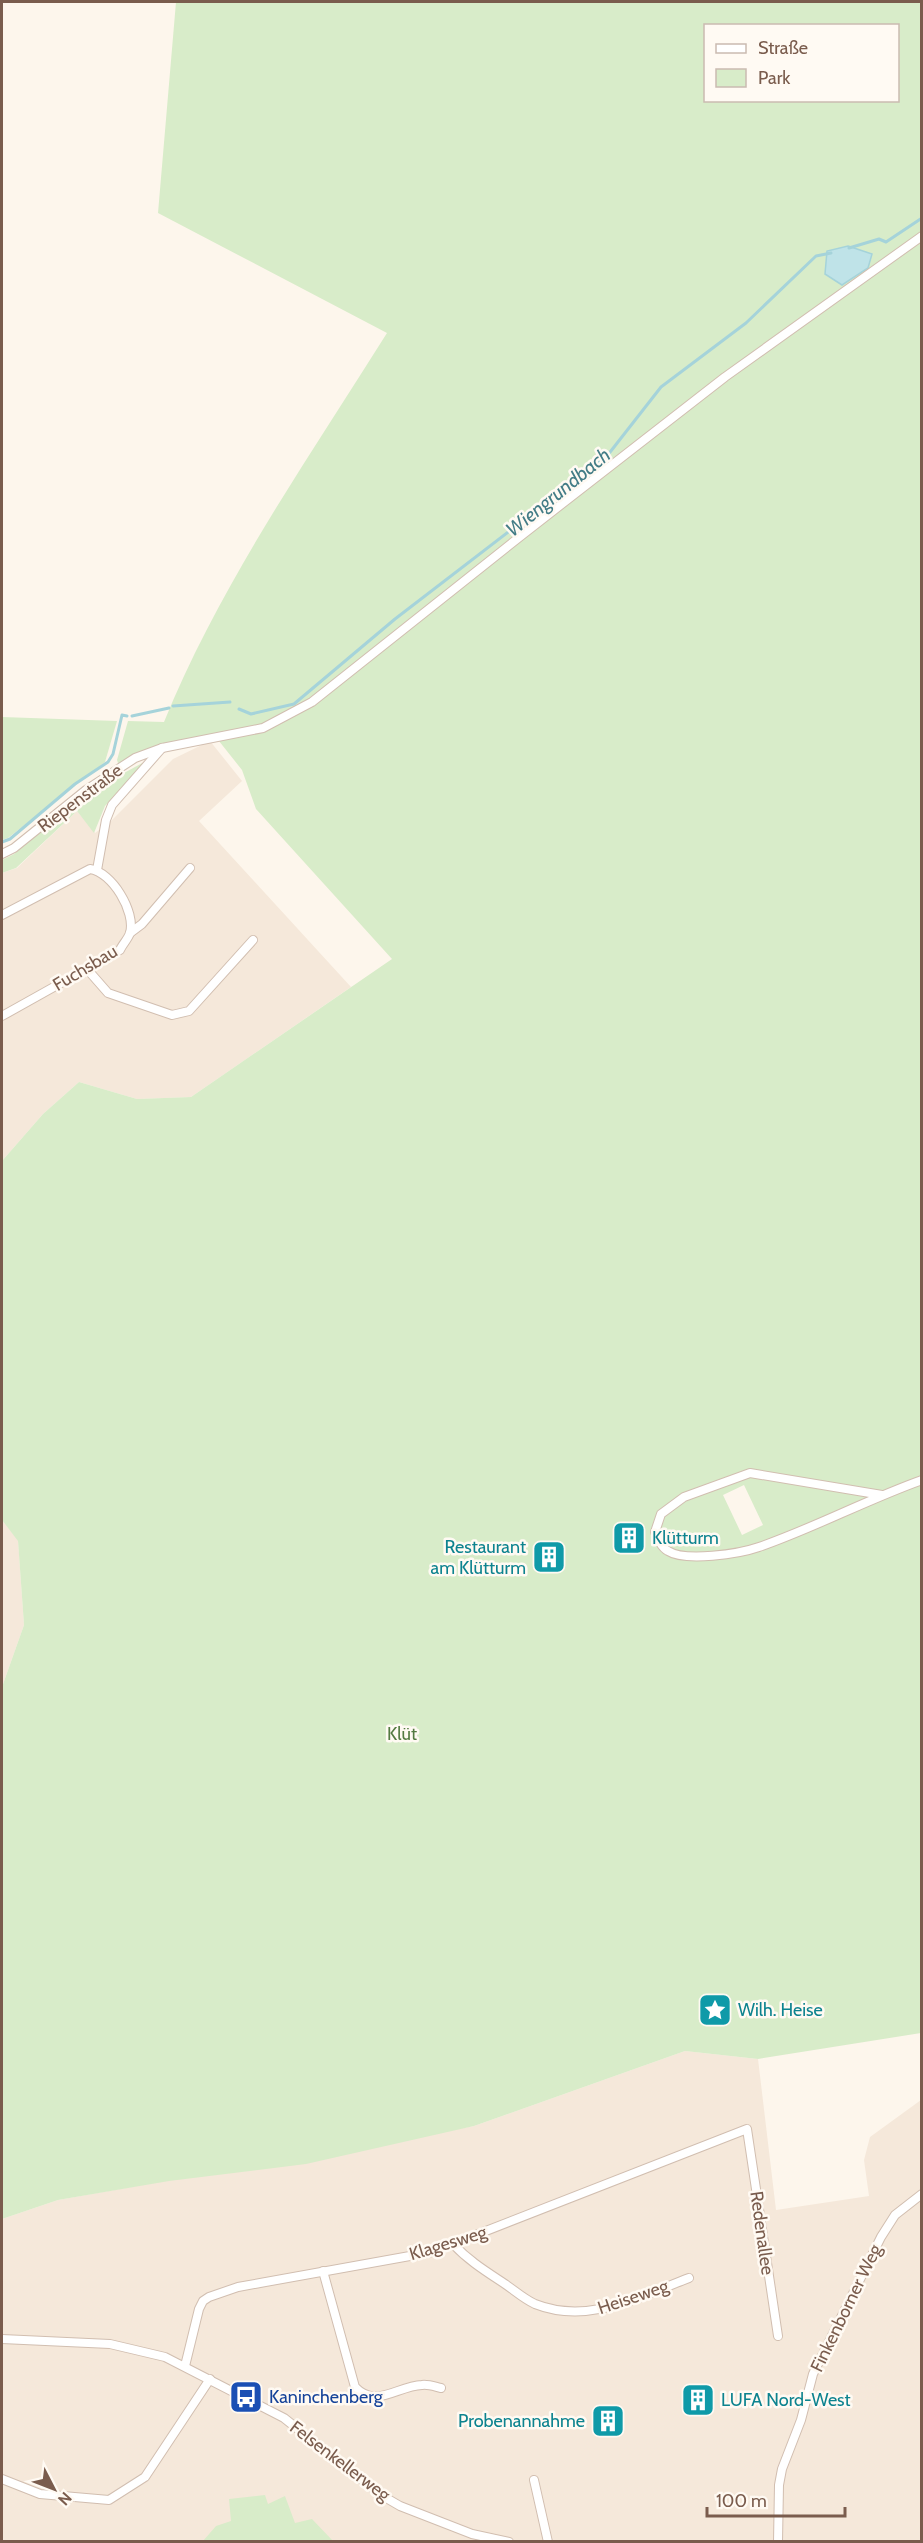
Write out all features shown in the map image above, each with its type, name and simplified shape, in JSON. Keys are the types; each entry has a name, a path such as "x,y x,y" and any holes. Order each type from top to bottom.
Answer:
{"street":[{"name":"Riepenstraße","path":"2,854 14,848 119,766 162,748 263,728 312,702 725,377 921,236"},
{"path":"2,915 82,872 97,870 106,820 112,805 162,748"},
{"path":"130,933 142,924 190,868"},
{"name":"Fuchsbau","path":"2,1016 120,950 130,933 130,920 121,895 112,880 97,870"},
{"path":"87,969 108,993 172,1015 189,1011 253,940"},
{"path":"882,1495 750,1473 684,1497 661,1514 655,1532 661,1546 668,1552 680,1555 723,1554 757,1548 921,1480"},
{"name":"Klagesweg","path":"185,2366 203,2301 238,2287 432,2252 747,2129"},
{"name":"Redenallee","path":"747,2129 778,2336"},
{"name":"Finkenborner Weg","path":"778,2541 779,2485 782,2469 801,2420 813,2374 880,2237 895,2216 921,2194"},
{"name":"Heiseweg","path":"454,2245 465,2257 533,2303 561,2312 589,2312 607,2308 688,2278"},
{"path":"323,2271 355,2387 363,2395 376,2398 423,2384 441,2388"},
{"name":"Felsenkellerweg","path":"2,2339 110,2344 143,2350 185,2366 284,2418 381,2495 400,2506 472,2534 509,2541"},
{"path":"2,2479 40,2494 109,2500 146,2477 210,2379"},
{"path":"534,2480 548,2541"}],"shaded area":[{"path":"210,741 242,781 199,821 351,987 191,1097 137,1099 79,1082 43,1114 2,1161 2,873 17,868 77,811 95,833 111,821 173,759"},
{"path":"2,1520 18,1540 24,1625 2,1687"},
{"path":"685,2051 758,2059 776,2210 869,2196 864,2160 870,2137 921,2100 921,2541 2,2541 2,2219 58,2200 474,2126"}],"green space":[{"name":"Klüt","path":"176,2 921,2 921,2033 758,2059 685,2051 474,2126 306,2164 169,2181 58,2200 2,2219 2,1687 24,1625 18,1541 2,1520 2,1161 43,1114 79,1082 137,1099 191,1097 392,959 256,809 242,770 215,736 162,748 119,766 117,760 128,721 164,722 186,671 238,571 387,333 158,213","holes":["744,1485 763,1525 742,1535 723,1495"]},
{"path":"2,717 117,721 105,762 8,838 2,840"},
{"path":"146,761 105,806 94,833 77,811 16,868 2,873 2,860 14,854 91,791"},
{"path":"265,2495 268,2504 285,2496 295,2523 312,2519 333,2541 203,2541 216,2526 231,2521 229,2499"}],"water":[{"path":"848,246 872,254 868,268 842,285 825,274 827,251"}],"waterway":[{"name":"Wiengrundbach","path":"849,248 879,239 886,242 922,218"},
{"name":"Wiengrundbach","path":"239,709 251,714 294,704 395,619 607,456 661,387 746,323 816,256 831,253"},
{"name":"Wiengrundbach","path":"173,706 230,702"},
{"name":"Wiengrundbach","path":"132,716 169,708"},
{"name":"Wiengrundbach","path":"2,842 10,839 75,784 108,762 113,754 122,715 127,716"}],"place":[{"name":"Klütturm","path":"629,1538"},
{"name":"Restaurant am Klütturm","path":"549,1557"},
{"name":"Wilh. Heise","path":"715,2010"},
{"name":"Kaninchenberg","path":"246,2397"},
{"name":"LUFA Nord-West","path":"698,2400"},
{"name":"Probenannahme","path":"608,2421"}]}
